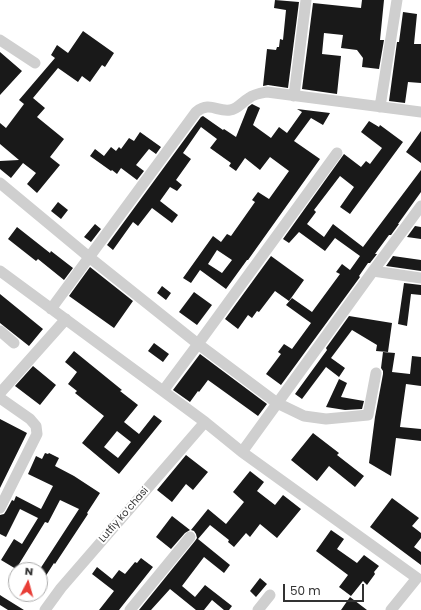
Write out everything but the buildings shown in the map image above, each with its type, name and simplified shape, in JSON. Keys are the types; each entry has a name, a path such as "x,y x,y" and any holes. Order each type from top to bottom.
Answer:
{"street":[{"path":"294,96 306,0"},
{"path":"380,107 397,0"},
{"path":"0,40 35,63"},
{"path":"51,308 199,110 210,106 231,110 249,98 267,92 421,112"},
{"path":"163,391 337,153"},
{"path":"0,183 89,257 198,344 277,403 304,416 326,419 368,415 376,374"},
{"path":"242,452 421,206"},
{"path":"0,271 205,422 242,452 420,579 391,610"},
{"path":"373,271 421,278"},
{"path":"0,393 66,319"},
{"path":"0,331 14,343"},
{"path":"0,398 30,419 36,426 37,434 0,508"},
{"name":"Lutfiy koʻchasi","path":"45,610 66,582 205,422"},
{"path":"130,610 190,537"},
{"path":"258,610 270,595"}]}
